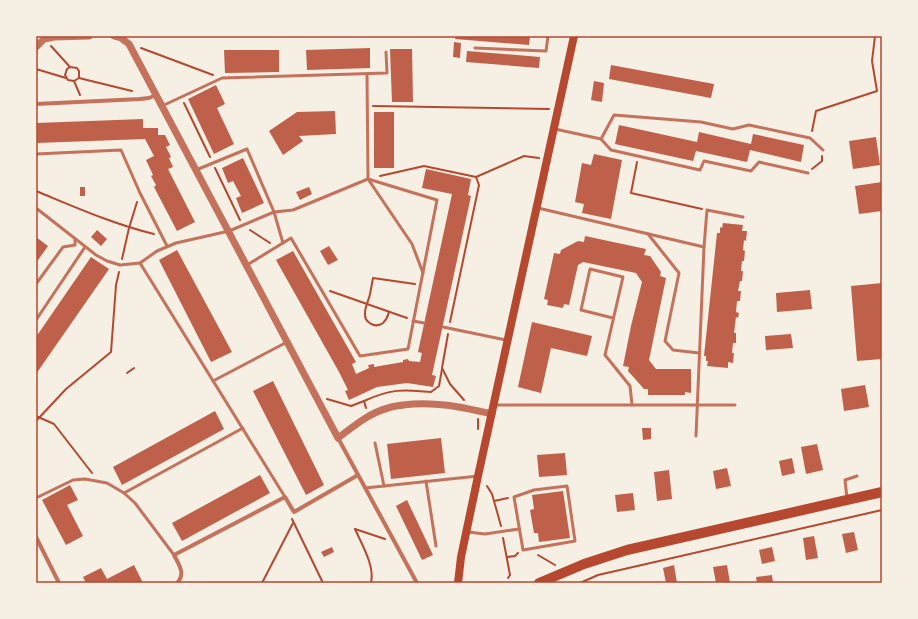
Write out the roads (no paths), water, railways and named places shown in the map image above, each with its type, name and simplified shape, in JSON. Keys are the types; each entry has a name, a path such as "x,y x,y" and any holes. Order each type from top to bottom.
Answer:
{"main road":[{"path":"458,583 466,531 574,36"},
{"path":"539,583 566,571 627,550 882,492"}],"street":[{"path":"36,47 44,39 54,37 89,36"},
{"path":"114,36 121,38 129,44 316,397 417,583"},
{"path":"36,104 140,99 149,98 156,95"},
{"path":"338,438 369,416 389,407 412,404 439,404 474,410 493,410"},
{"path":"177,583 180,580 182,571 174,555 285,496 294,512 358,475"},
{"path":"36,536 59,583"}],"lane":[{"path":"475,48 546,51 548,36"},
{"path":"162,106 222,78 386,73 386,52"},
{"path":"368,74 368,179 412,244 423,273"},
{"path":"601,139 614,115 701,122 733,129 749,125 810,138 824,150"},
{"path":"554,129 601,139 611,150 700,170 704,161 751,171 759,162 808,173"},
{"path":"196,170 246,149 274,212 283,243"},
{"path":"36,154 121,150 140,193 167,246"},
{"path":"36,208 85,247 107,261 120,265 140,263 167,246 229,231 274,212 293,210 368,179 437,200 408,349 360,356 291,238 246,265"},
{"path":"536,208 704,247"},
{"path":"696,436 707,210 743,217"},
{"path":"648,234 679,273 666,341 673,350 700,353"},
{"path":"75,239 75,245 80,253"},
{"path":"36,284 62,247 75,245"},
{"path":"36,320 85,247"},
{"path":"140,263 285,496"},
{"path":"613,318 581,310 590,269 623,277 605,355 630,386 632,405"},
{"path":"413,321 424,323"},
{"path":"443,327 508,341"},
{"path":"213,381 287,342"},
{"path":"493,410 632,405 734,405"},
{"path":"124,493 242,428"},
{"path":"375,443 384,486"},
{"path":"365,488 478,476"},
{"path":"847,500 845,480 857,476"},
{"path":"36,498 73,480 98,480 111,485 124,493 135,503 174,555"},
{"path":"426,481 436,546"},
{"path":"567,486 575,541 523,550 519,529 514,497 534,490 567,486"},
{"path":"466,531 485,534 519,529"}]}
